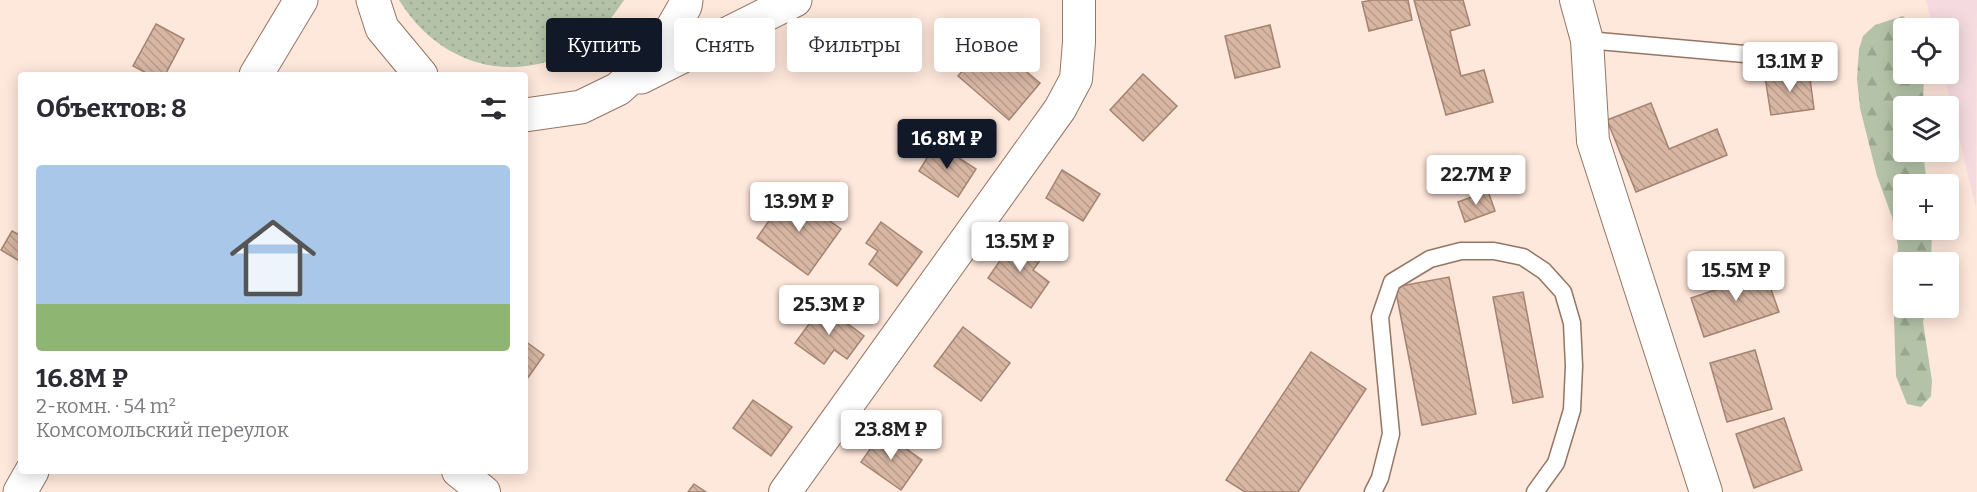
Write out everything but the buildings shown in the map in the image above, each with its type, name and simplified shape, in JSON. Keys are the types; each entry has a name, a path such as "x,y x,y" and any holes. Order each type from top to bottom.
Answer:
{"main road":[{"path":"258,72 301,0"},
{"path":"373,0 382,28 419,72"},
{"path":"618,89 658,53 685,6 686,0"},
{"path":"528,129 581,107 795,0"},
{"path":"528,115 581,107"},
{"path":"20,492 30,474"}],"street":[{"path":"786,492 1060,109 1076,79 1079,0"},
{"path":"1576,0 1587,40 1593,141 1706,492"},
{"path":"462,474 484,492"}],"lane":[{"path":"1587,40 1767,56"},
{"path":"1373,492 1380,478 1391,434 1380,317 1392,282 1430,259 1461,251 1494,251 1522,257 1544,271 1563,292 1572,323 1574,366 1572,410 1556,463 1535,492"}],"shaded area":[{"path":"1926,0 1977,0 1976,208 1959,137 1959,96 1949,96 1946,84 1959,84 1959,18 1930,18"}],"green space":[{"path":"399,0 624,0 610,18 546,18 546,62 543,63 511,67 480,63 449,50 422,29"},
{"path":"1893,19 1893,84 1924,84 1923,96 1893,96 1893,162 1924,162 1926,174 1893,174 1893,222 1877,176 1860,108 1857,79 1859,49 1863,36 1875,25"},
{"path":"1897,240 1932,240 1931,252 1898,252"},
{"path":"1924,318 1932,381 1931,396 1921,407 1907,404 1896,376 1894,319"}]}
